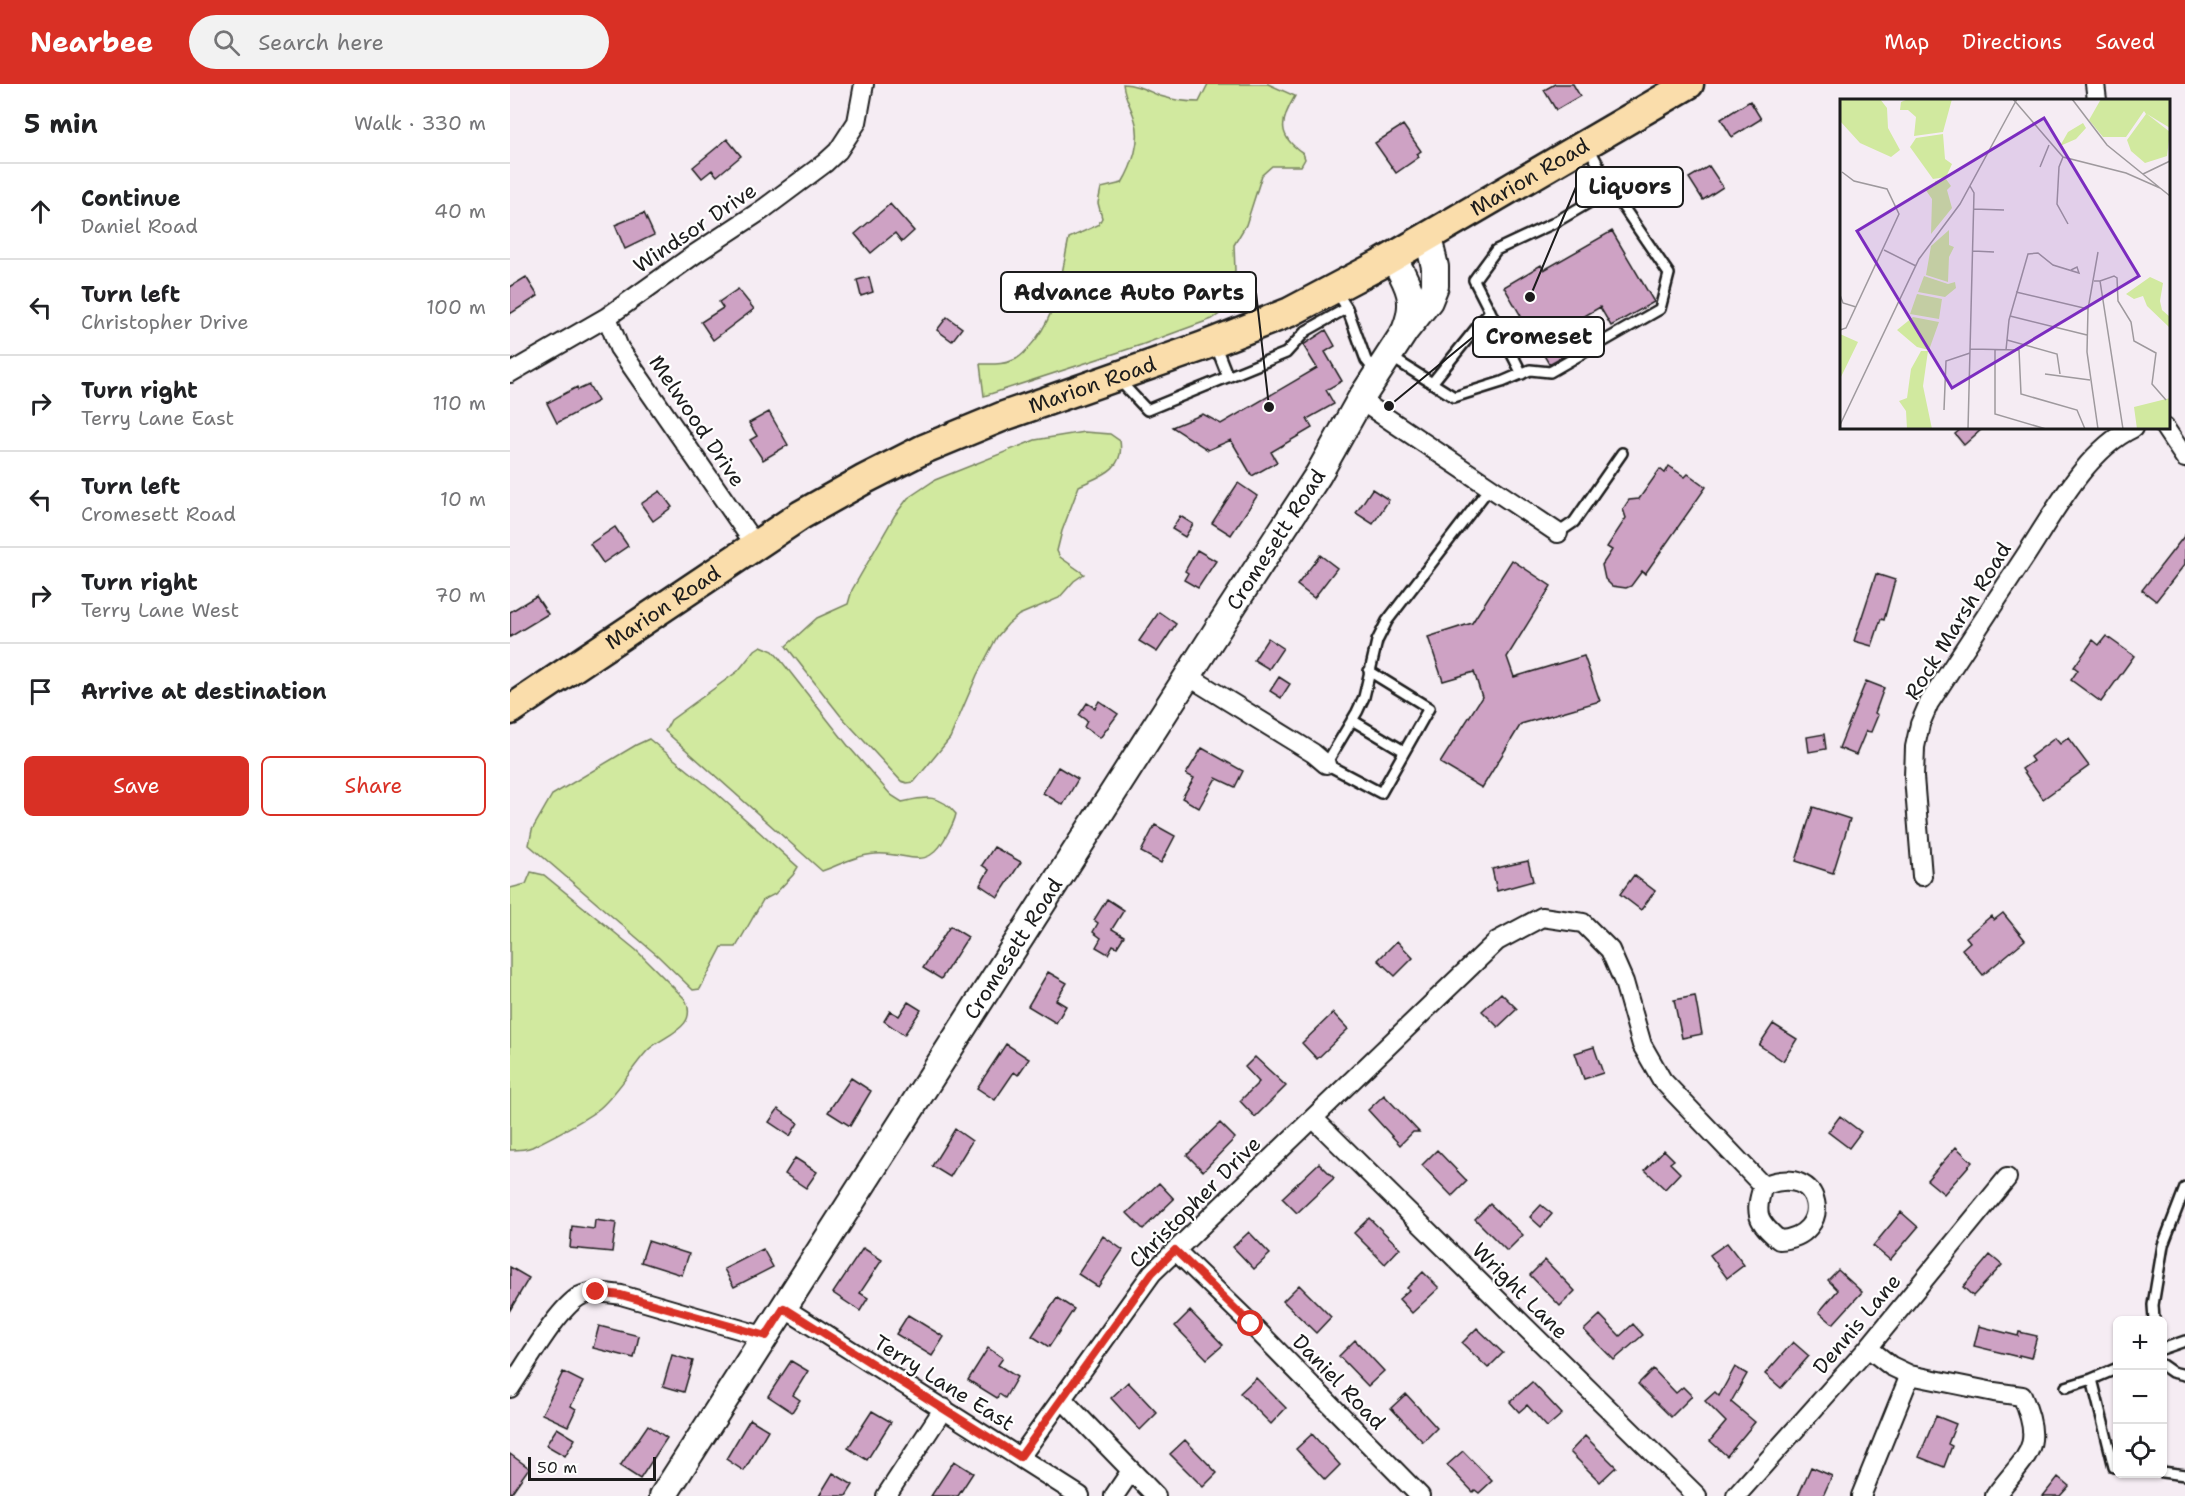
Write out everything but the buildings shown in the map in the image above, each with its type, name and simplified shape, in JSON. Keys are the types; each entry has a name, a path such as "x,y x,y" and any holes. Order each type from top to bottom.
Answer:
{"main road":[{"name":"Marion Road","path":"510,710 801,516 865,479 924,449 1004,416 1116,378 1290,312 1340,298 1393,257 1689,84"}],"street":[{"name":"Windsor Drive","path":"510,373 608,317 694,254 762,210 832,157 848,138 857,122 864,84"},
{"path":"2095,84 2097,99"},
{"name":"Cromesett Road","path":"663,1496 1318,475 1383,364 1429,301 1435,286 1436,267 1428,237"},
{"path":"1393,257 1408,284 1412,306 1412,314 1405,331"},
{"name":"Melwood Drive","path":"608,317 619,348 756,546"},
{"path":"1360,400 1558,533"},
{"name":"Rock Marsh Road","path":"1922,876 1914,777 1915,747 1920,724 1929,703 2071,488 2103,449 2122,433 2131,429"},
{"path":"2166,429 2185,458"},
{"path":"1188,676 1313,753 1326,764"},
{"name":"Christopher Drive","path":"1020,1457 1152,1273 1497,940 1542,917 1583,923 1610,950 1624,982 1642,1045 1662,1080 1763,1186"},
{"name":"Wright Lane","path":"1313,1118 1697,1496"},
{"name":"Dennis Lane","path":"1736,1496 1868,1348 2007,1178"},
{"name":"Daniel Road","path":"1175,1250 1420,1496"},
{"path":"510,1388 563,1310 580,1296 596,1292 621,1295 766,1336"},
{"name":"Terry Lane East","path":"784,1308 1080,1496"},
{"path":"1868,1348 1892,1366 1910,1375 2022,1396 2032,1417 2034,1429 2029,1452 2019,1468 1995,1496"},
{"path":"1861,1496 1910,1375"},
{"path":"1062,1399 1156,1496"},
{"path":"886,1496 944,1408"},
{"path":"1114,1496 1131,1471"}],"lane":[{"path":"1116,378 1147,410 1286,353 1340,298 1366,360 1383,364 1432,383 1454,397 1502,382 1530,370 1550,372 1659,309 1669,274 1612,189 1587,144"},
{"path":"1522,374 1474,280 1496,250 1554,223 1612,189"},
{"path":"1432,383 1490,311"},
{"path":"1214,342 1228,377"},
{"path":"1558,533 1574,522 1622,453"},
{"path":"1369,671 1429,708 1381,793 1326,764 1364,697 1369,671 1377,641 1387,621 1490,487"},
{"path":"1352,720 1404,751"},
{"path":"2154,1316 2153,1305 2163,1245 2185,1188"},
{"path":"2167,1348 2185,1341"},
{"path":"2167,1368 2172,1372 2185,1375"},
{"path":"2066,1387 2113,1370"},
{"path":"2092,1379 2113,1463"},
{"path":"2167,1473 2185,1475"}],"green space":[{"path":"1123,84 1137,86 1170,99 1199,102 1208,84 1268,84 1295,96 1286,113 1284,128 1289,140 1303,153 1305,159 1301,166 1272,166 1262,175 1246,225 1234,245 1235,271 1221,287 1222,298 1227,309 1212,319 1141,345 984,396 980,364 1012,361 1022,355 1036,339 1054,303 1069,238 1098,225 1102,218 1098,203 1101,188 1122,183 1129,169 1137,144 1137,128"},
{"path":"1084,432 1110,434 1120,441 1121,451 1119,459 1109,471 1079,486 1062,531 1057,551 1060,557 1084,574 1074,581 1059,598 1019,615 1008,624 997,637 977,675 950,738 914,782 901,781 840,715 786,646 817,618 848,604 852,590 895,515 908,498 935,480 1035,440"},
{"path":"761,646 773,651 849,747 891,795 902,802 925,798 938,800 950,807 956,814 944,840 930,856 914,858 886,854 868,855 822,871 665,731 671,720 738,671"},
{"path":"649,739 715,792 798,867 775,894 763,900 736,947 722,947 700,989 693,990 658,956 529,845 532,830 552,795"},
{"path":"531,872 544,875 636,950 685,999 688,1018 677,1030 647,1051 613,1094 594,1113 532,1147 510,1150 510,888 526,884"}],"place":[{"name":"Liquors","path":"1530,297"},
{"name":"Cromeset","path":"1389,406"},
{"name":"Advance Auto Parts","path":"1269,407"}],"route":[{"path":"596,1292 621,1295 766,1336 784,1308 1020,1457 1152,1273 1175,1250 1251,1324"}]}
